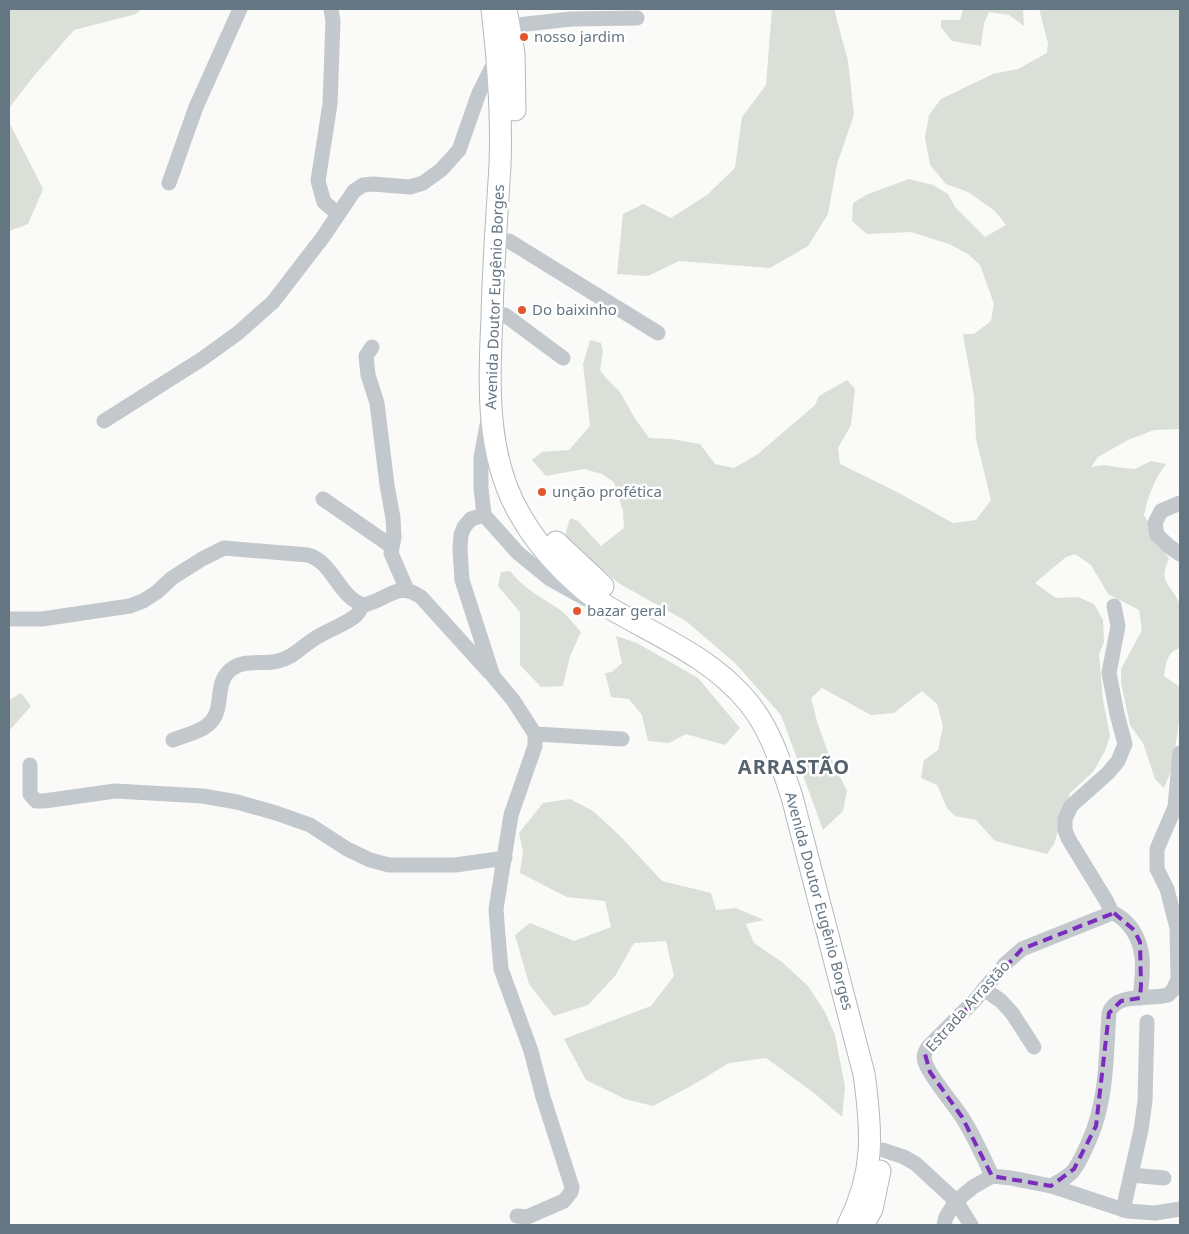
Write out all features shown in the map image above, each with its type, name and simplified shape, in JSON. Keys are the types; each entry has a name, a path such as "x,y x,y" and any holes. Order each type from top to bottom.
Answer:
{"highway":[{"name":"Avenida Doutor Eugênio Borges","path":"492,9 498,55 501,107 500,164 493,282 490,411 500,464 509,494 542,548 569,576 605,605 699,658 724,678 747,702 762,722 778,754 792,797 864,1074 870,1118 870,1150 864,1182 848,1225"},
{"name":"Avenida Doutor Eugênio Borges","path":"508,17 514,53 515,119 505,314 504,394 506,431 511,458 521,488 534,513 554,541 599,583 637,609 708,652 746,681 767,704 786,739 813,827 877,1074 884,1115 880,1178 872,1209 863,1225"}],"street":[{"path":"169,182 196,107 240,9"},
{"path":"330,9 333,21 330,104 318,181 324,202 338,214"},
{"path":"508,17 571,19 638,18"},
{"path":"104,421 202,359 238,333 273,302 323,237 354,191 364,185 382,184 410,187 423,182 441,170 459,150 479,93 498,55"},
{"path":"509,241 658,333"},
{"path":"505,314 563,358"},
{"path":"372,347 366,356 368,375 382,429 387,485 393,518 394,537 391,553 407,590"},
{"path":"490,411 481,457 481,488 484,515 518,553 550,580 581,597 605,605"},
{"path":"322,500 391,546"},
{"path":"1180,503 1162,511 1155,523 1157,535 1180,554"},
{"path":"484,515 472,519 464,527 460,535 460,549 462,580 493,676"},
{"path":"9,618 42,619 130,606 143,601 157,592 172,578 202,559 220,549 230,548 308,555 318,558 348,595 363,605"},
{"path":"173,740 202,729 210,723 216,715 221,684 226,674 234,667 243,664 276,662 288,658 311,641 354,617 363,605 400,590 412,591 421,597 513,700 535,734 535,746 510,815 496,909 501,969 530,1051 572,1188 564,1200 527,1217 517,1216"},
{"path":"1114,606 1118,626 1109,673 1125,744 1118,761 1097,784 1071,806 1065,819 1065,830 1112,913 1125,920 1134,930 1140,942 1142,961 1140,998"},
{"path":"535,734 622,740"},
{"path":"1051,1186 1069,1175 1074,1169 1083,1156 1096,1126 1100,1110 1110,1009 1121,1001 1168,995 1173,990 1178,979 1177,928 1167,889 1157,869 1157,849 1175,807 1180,753"},
{"path":"30,765 30,794 36,801 115,791 203,796 237,802 302,822 325,834 347,849 370,860 390,864 455,865 505,858"},
{"name":"Estrada Arrastão","path":"992,1176 976,1141 962,1117 930,1072 924,1058 928,1047 984,989 1005,964 1022,949 1112,913"},
{"path":"984,989 1000,1001 1012,1014 1034,1047"},
{"path":"1125,1215 1145,1101 1147,1022"},
{"path":"883,1150 904,1156 916,1164 956,1201 971,1225"},
{"path":"1131,1175 1164,1178"},
{"path":"944,1225 946,1217 956,1201 973,1187 992,1176 1051,1186 1125,1215 1180,1209"}],"highlighted area":[{"path":"1114,913 1134,930 1140,942 1140,998 1121,1001 1109,1013 1096,1126 1074,1169 1051,1186 992,1176 962,1117 930,1072 925,1054 1022,949"}],"shaded area":[{"path":"9,9 142,9 136,14 74,30 9,108"},
{"path":"772,9 834,9 848,61 854,115 837,164 828,214 808,246 770,268 679,261 648,276 617,274 623,214 643,204 671,218 707,195 735,168 742,117 766,85"},
{"path":"963,9 1023,9 1024,26 1009,15 989,12 984,23 981,46 952,41 941,27 941,20 960,20"},
{"path":"1039,9 1180,9 1180,429 1154,430 1128,440 1098,457 1091,467 1105,465 1135,469 1151,461 1166,464 1152,488 1144,515 1169,559 1165,579 1181,608 1180,648 1170,655 1164,676 1180,687 1180,713 1173,766 1164,788 1155,779 1143,743 1130,725 1121,683 1121,669 1142,630 1139,610 1108,594 1091,565 1075,554 1066,557 1035,583 1056,598 1078,597 1094,604 1103,620 1104,642 1099,654 1103,700 1110,736 1105,751 1093,772 1070,793 1054,844 1047,854 995,841 976,820 955,816 947,808 937,785 921,778 924,760 938,750 943,726 937,704 922,691 894,713 871,715 822,688 811,698 828,752 847,791 843,811 823,830 781,715 735,663 686,621 620,584 564,539 570,518 578,521 601,546 624,528 623,511 614,482 602,474 584,469 546,476 532,460 542,452 569,450 590,426 583,364 590,340 601,343 603,352 600,370 620,392 649,438 671,439 700,444 715,464 734,468 758,454 815,405 819,396 847,380 855,389 851,425 838,448 840,464 897,492 953,523 976,520 991,500 976,439 974,396 963,334 974,334 991,321 994,304 980,265 968,254 949,244 911,232 867,234 852,221 853,203 868,194 909,179 933,185 948,194 955,207 985,237 1006,225 995,211 968,192 946,184 930,165 925,137 929,115 941,99 993,74 1018,69 1047,53 1048,43"},
{"path":"9,122 43,189 28,224 9,231"},
{"path":"510,571 526,587 560,609 581,632 570,656 563,686 541,687 520,665 520,612 498,586 501,572"},
{"path":"616,636 637,643 698,678 740,728 725,745 686,734 669,743 648,741 642,715 629,699 611,697 605,673 612,672 622,663"},
{"path":"21,693 31,706 9,731 9,700"},
{"path":"570,799 593,811 620,836 662,881 711,893 716,910 736,908 764,920 746,924 754,943 782,962 808,986 825,1012 835,1035 845,1087 842,1117 814,1093 766,1058 729,1063 653,1106 625,1099 586,1080 564,1039 651,1006 674,976 666,941 634,943 615,976 588,1005 554,1016 529,984 515,935 530,923 574,941 611,927 605,901 567,897 520,873 523,851 519,833 543,803"}],"place":[{"name":"nosso jardim","path":"524,37"},
{"name":"Do baixinho","path":"522,310"},
{"name":"unção profética","path":"542,492"},
{"name":"bazar geral","path":"577,611"}],"district":[{"name":"ARRASTÃO","path":"794,767"}]}
